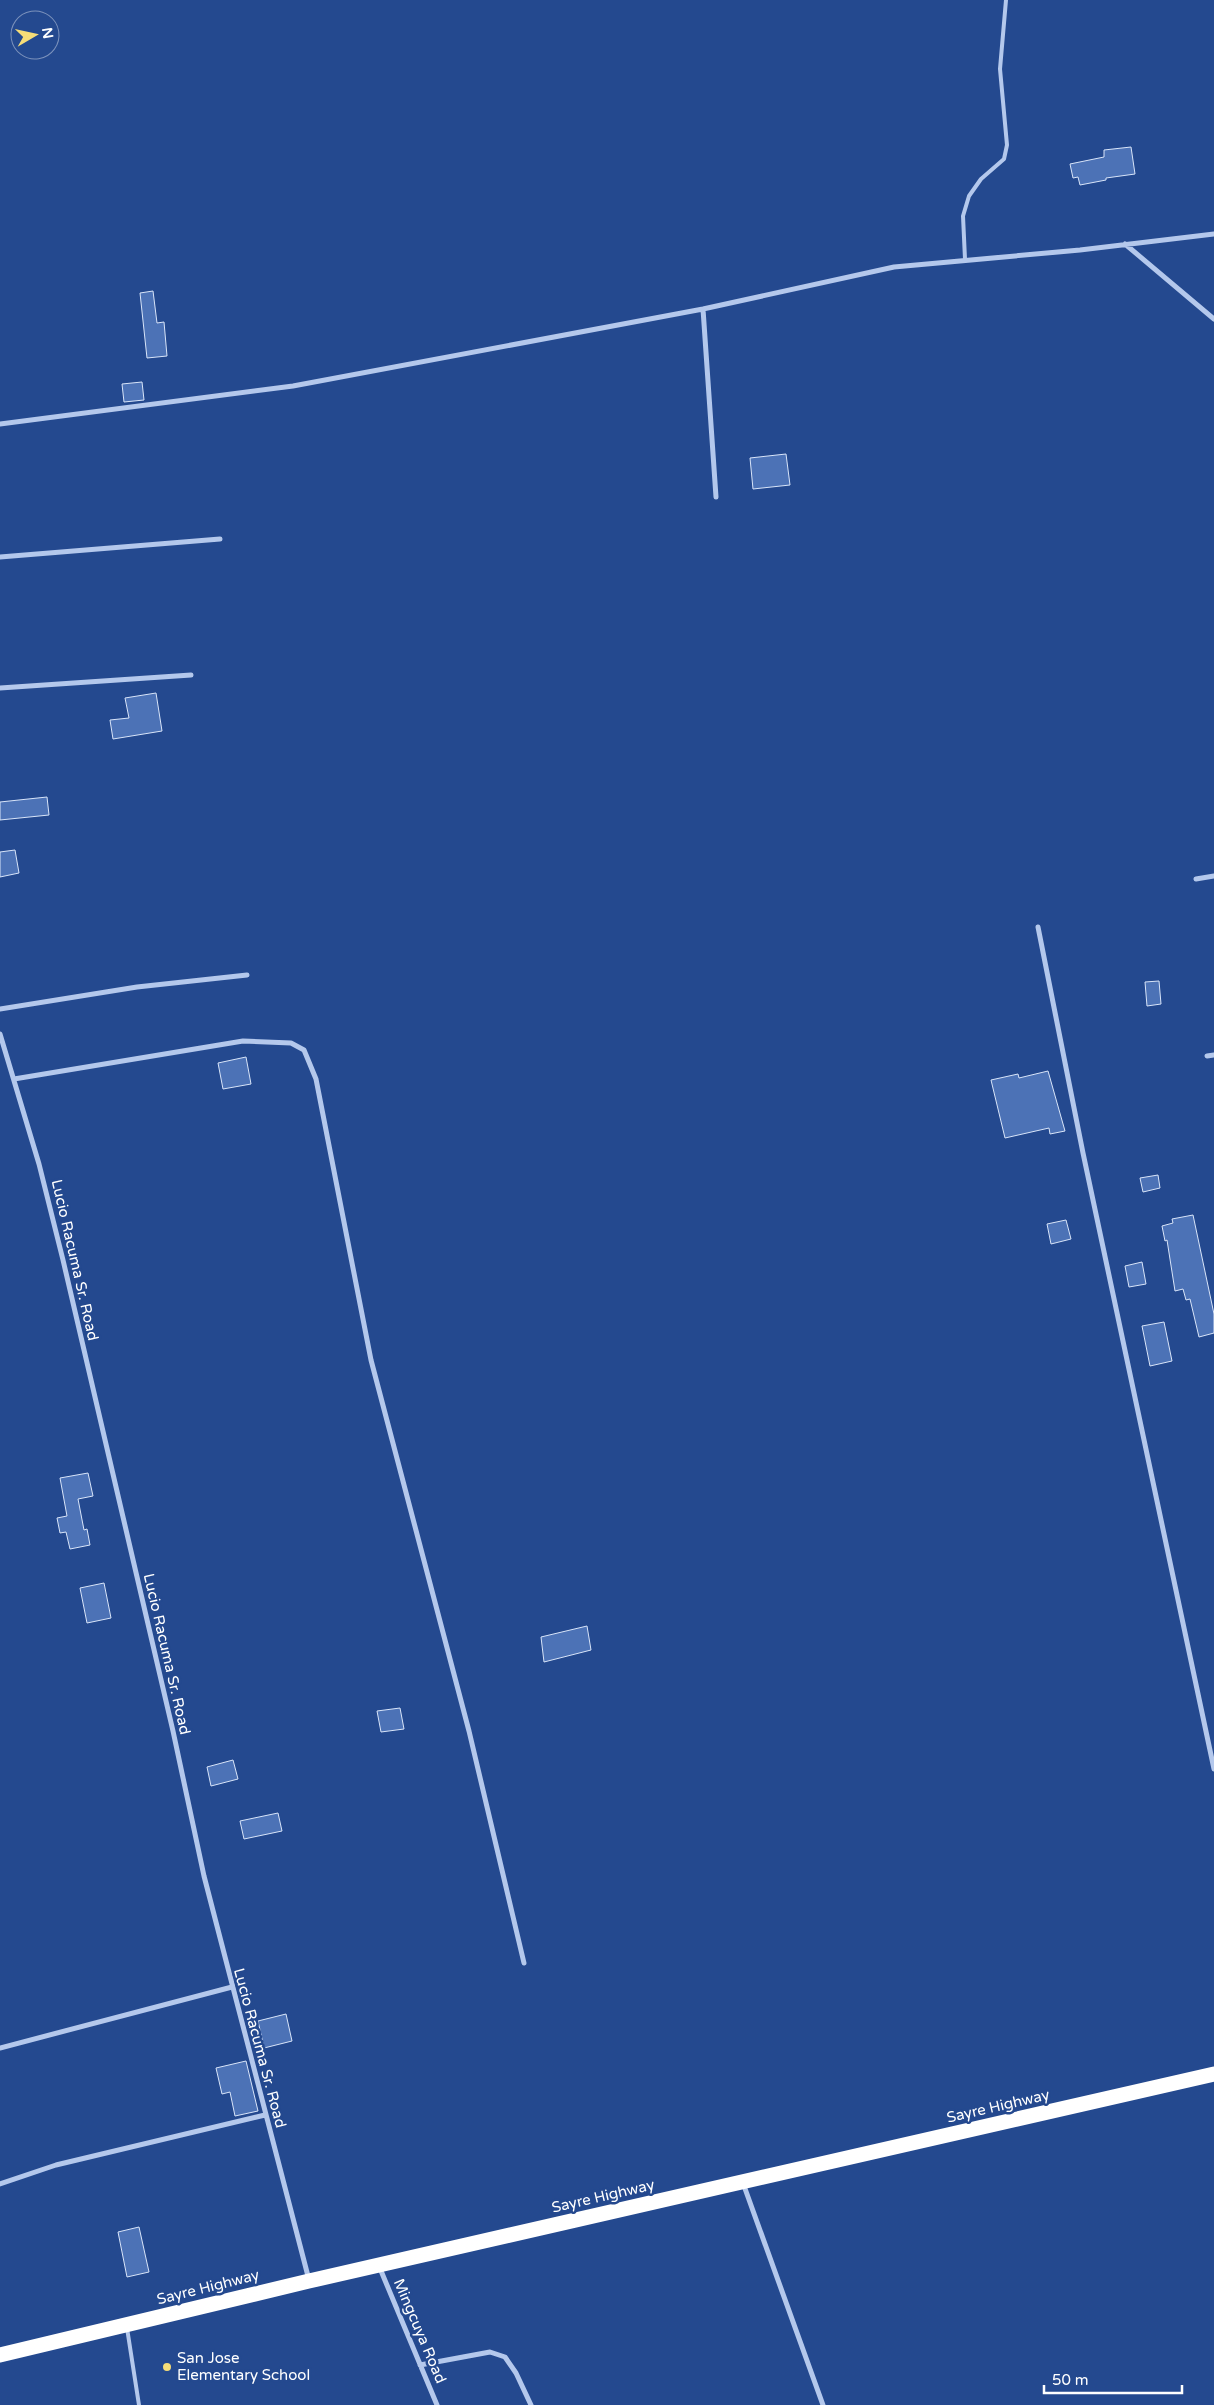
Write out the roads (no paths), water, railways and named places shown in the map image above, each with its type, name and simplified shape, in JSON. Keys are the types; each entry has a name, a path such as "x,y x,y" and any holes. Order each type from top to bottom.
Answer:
{"highway":[{"name":"Sayre Highway","path":"0,2355 309,2281 1214,2074"}],"street":[{"path":"0,424 293,386 703,309 894,267 1214,234"},
{"path":"1125,244 1214,319"},
{"path":"703,309 716,497"},
{"path":"0,557 220,539"},
{"path":"0,688 190,675"},
{"path":"1196,879 1214,876"},
{"path":"1038,927 1085,1163 1214,1770"},
{"path":"0,1009 147,986 247,975"},
{"name":"Lucio Racuma Sr. Road","path":"0,1034 39,1164 63,1260 232,1987 309,2281"},
{"path":"14,1079 243,1041 291,1043 304,1050 316,1079 371,1360 469,1730 524,1963"},
{"path":"1207,1056 1214,1054"},
{"path":"0,2048 232,1987"},
{"path":"0,2184 56,2165 265,2115"},
{"path":"743,2182 823,2405"},
{"name":"Mingcuya Road","path":"379,2266 437,2405"},
{"path":"420,2365 490,2352 505,2357 516,2373 531,2405"}],"lane":[{"path":"965,259 963,216 969,196 981,179 1004,159 1007,145 1000,69 1006,0"},
{"path":"126,2325 138,2405"}],"place":[{"name":"San Jose Elementary School","path":"167,2367"}]}
